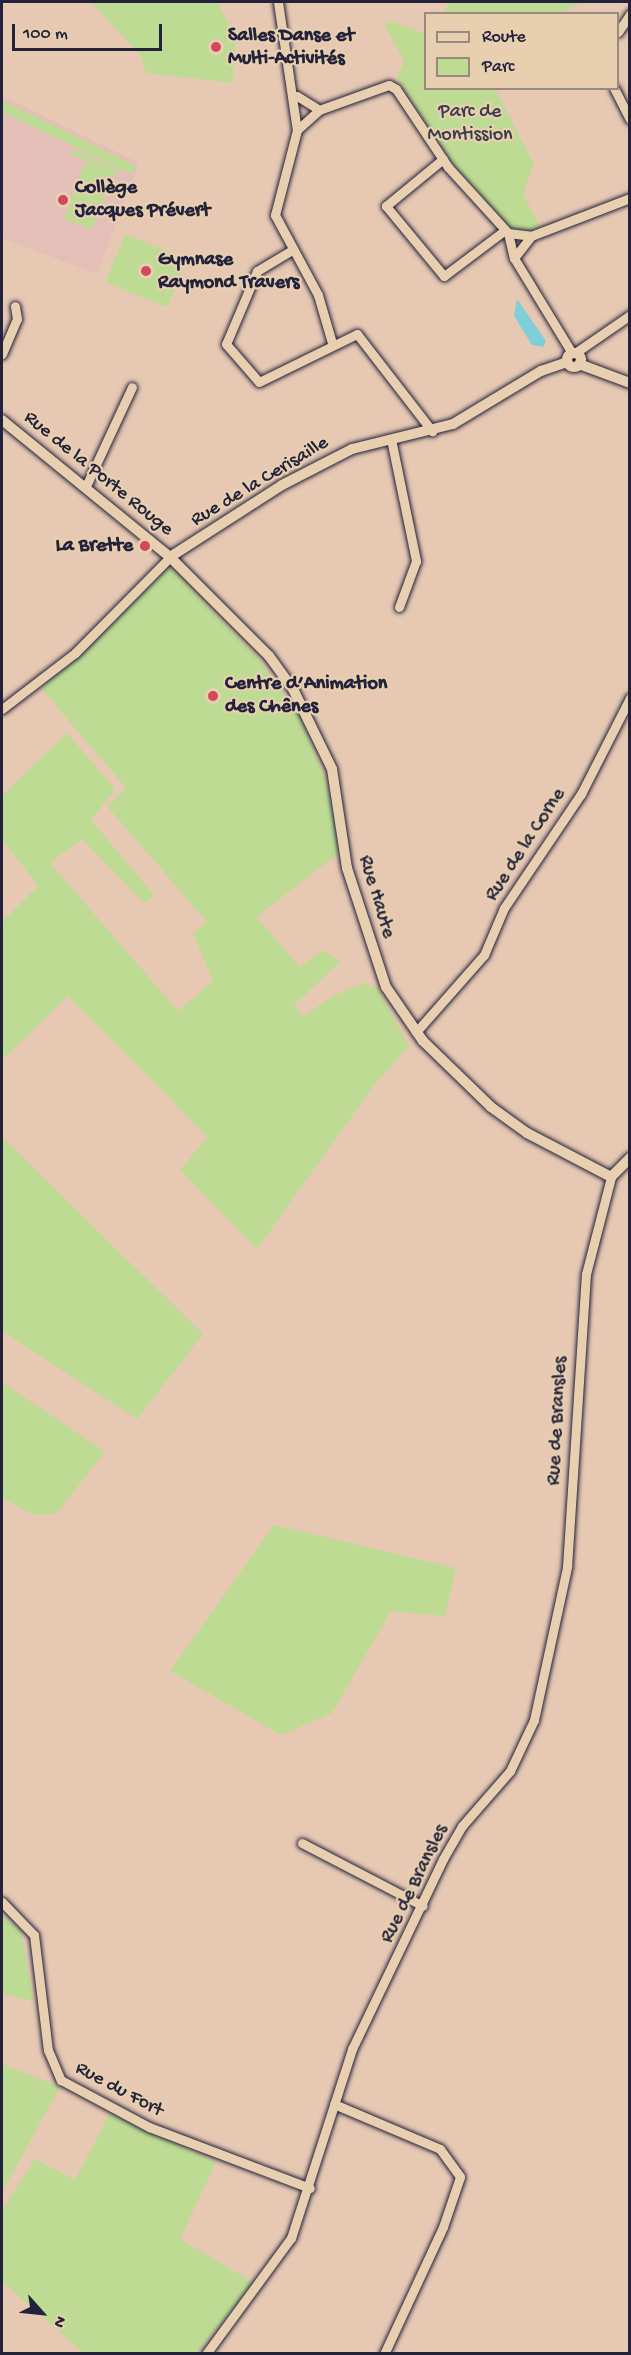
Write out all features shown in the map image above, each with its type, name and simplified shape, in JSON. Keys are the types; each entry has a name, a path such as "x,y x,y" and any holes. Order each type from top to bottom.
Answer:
{"street":[{"path":"278,2 297,96 297,130 275,215 318,295 332,343"},
{"path":"619,30 630,14"},
{"path":"297,130 319,110 389,85 443,159 506,232 514,258 574,358 630,383"},
{"path":"615,90 630,119"},
{"path":"297,96 319,110"},
{"path":"443,159 386,206 444,276 506,232 531,236 630,198"},
{"path":"514,258 531,236"},
{"path":"292,250 257,271 226,344 259,382 332,343 357,334 364,337 432,431"},
{"path":"2,354 17,319 15,306"},
{"name":"Rue de la Cerisaille","path":"170,557 282,485 352,449 432,431 574,358 630,315"},
{"path":"86,486 132,387"},
{"name":"Rue de la Porte Rouge","path":"2,420 86,486 170,557"},
{"path":"391,439 416,561 399,607"},
{"path":"2,709 75,653 170,557"},
{"name":"Rue Haute","path":"170,557 269,656 311,722 332,769 347,868 386,987 416,1032 491,1107 611,1177"},
{"name":"Rue de la Corne","path":"416,1032 484,955 504,908 581,794 630,698"},
{"path":"611,1177 629,1158"},
{"name":"Rue de Bransles","path":"206,2354 282,2256 310,2188 352,2049 462,1826 510,1770 534,1720 567,1567 585,1285 611,1177"},
{"path":"302,1844 423,1906"},
{"name":"Rue du Fort","path":"2,1902 34,1935 48,2050 60,2080 149,2127 310,2188"},
{"path":"334,2104 440,2149 460,2177 443,2227 384,2353"}],"shaded area":[{"name":"Collège Jacques Prévert","path":"2,96 139,163 97,274 2,238"}],"green space":[{"path":"91,2 217,2 236,38 233,83 146,73 140,55"},
{"path":"451,2 583,2 562,12 443,12"},
{"name":"Parc de Montission","path":"392,21 424,34 424,90 496,90 534,164 523,193 540,227 527,232 507,226 454,165 397,78 404,61 384,24"},
{"path":"2,100 136,166 132,174 2,112"},
{"path":"73,149 122,171 114,173 92,229 64,219 85,162 109,170 71,154"},
{"name":"Gymnase Raymond Travers","path":"125,234 187,259 168,307 106,282"},
{"path":"168,565 259,659 300,716 325,777 343,850 256,917 300,967 323,950 340,962 294,1005 303,1017 333,996 365,983 378,989 409,1046 374,1085 257,1249 180,1170 208,1137 68,996 2,1060 2,922 38,886 2,839 2,796 67,733 115,789 91,820 154,895 144,903 82,839 50,863 178,1011 213,981 193,933 207,922 107,806 126,788 42,689"},
{"path":"2,1137 203,1334 137,1419 2,1331"},
{"path":"2,1382 105,1452 56,1514 32,1514 2,1498"},
{"path":"274,1525 456,1568 445,1616 391,1611 332,1713 281,1735 170,1671"},
{"path":"2,1916 21,1931 34,2002 2,1993"},
{"path":"2,2064 60,2087 2,2192"},
{"path":"110,2113 216,2162 180,2239 254,2283 197,2353 85,2354 2,2282 2,2210 35,2159 75,2180"}],"water":[{"path":"517,299 546,341 543,347 532,345 514,316"}],"place":[{"name":"Salles Danse et Multi-Activités","path":"216,47"},
{"name":"Collège Jacques Prévert","path":"63,200"},
{"name":"Gymnase Raymond Travers","path":"146,271"},
{"name":"La Brette","path":"145,546"},
{"name":"Centre d’Animation des Chênes","path":"213,696"}]}
